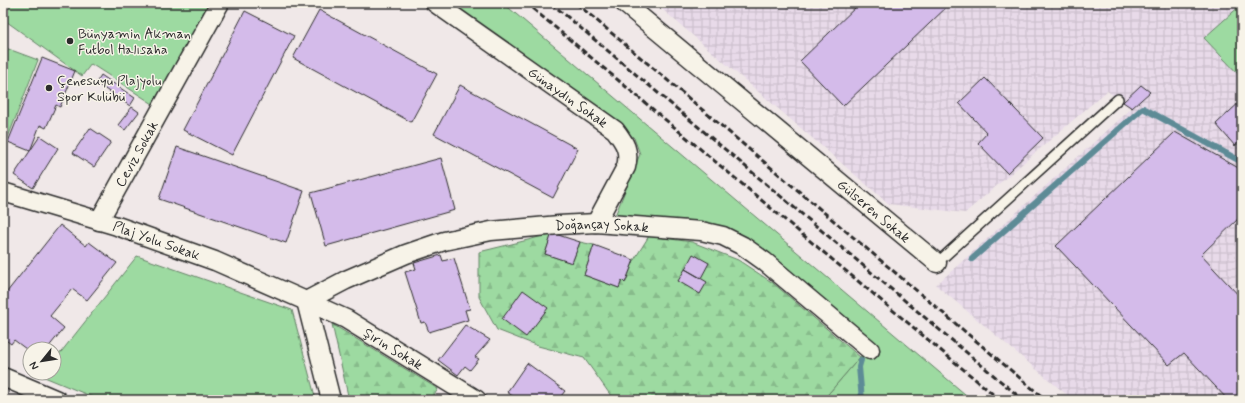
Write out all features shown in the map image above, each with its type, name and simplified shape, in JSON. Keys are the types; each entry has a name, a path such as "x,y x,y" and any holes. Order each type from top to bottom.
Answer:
{"street":[{"name":"Ceviz Sokak","path":"99,221 220,3"},
{"name":"Günaydın Sokak","path":"435,3 615,130 622,138 627,148 629,158 626,167 596,223"},
{"name":"Gülseren Sokak","path":"624,3 937,263"},
{"name":"Plaj Yolu Sokak","path":"3,192 99,221 214,261 306,301"},
{"name":"Doğançay Sokak","path":"306,301 346,280 406,254 444,241 491,231 596,223 701,231 723,236 743,246 764,261 870,350"},
{"path":"306,301 331,400"},
{"name":"Şırın Sokak","path":"306,301 346,319 477,400"},
{"path":"3,377 57,400"}],"lane":[{"name":"Gülseren Sokak","path":"937,263 1118,99"}],"shaded area":[{"path":"655,3 1242,3 1242,400 1073,400 936,285 1132,108 1107,91 965,213 889,204"}],"green space":[{"path":"3,3 210,3 153,104 91,64 82,76 3,19"},
{"path":"449,3 503,3 972,400 823,400 860,357 875,347 751,242 614,218 640,154 634,138 621,126"},
{"path":"1242,4 1242,78 1204,38"},
{"path":"3,47 38,60 3,150"},
{"path":"552,233 545,254 572,263 580,242 594,245 584,275 619,288 622,280 626,282 634,260 649,236 692,242 738,260 773,283 860,357 823,400 614,400 584,358 538,346 497,330 479,297 479,252"},
{"path":"137,256 292,310 316,400 100,400 54,381 62,381 62,351"},
{"path":"332,324 438,389 431,400 349,400"}],"building":[{"path":"860,3 951,3 843,106 800,61"},
{"path":"319,10 437,74 411,122 293,58"},
{"path":"245,11 294,36 232,155 183,130"},
{"name":"Çenesuyu Plajyolu Spor Kulübü","path":"42,58 75,71 60,107 56,105 46,128 40,125 30,151 8,142"},
{"path":"101,75 135,98 130,106 96,83"},
{"path":"985,78 1043,138 1007,173 978,143 987,133 959,103"},
{"path":"460,85 578,149 553,198 434,134"},
{"path":"1141,85 1150,92 1132,108 1123,102"},
{"path":"1242,100 1242,140 1235,146 1216,124"},
{"path":"132,107 139,112 125,130 118,125"},
{"path":"90,128 111,142 94,167 73,153"},
{"path":"1175,132 1242,170 1242,215 1201,255 1242,299 1242,400 1228,400 1184,353 1169,365 1056,246"},
{"path":"40,136 58,148 33,188 14,175"},
{"path":"177,147 304,191 286,243 159,199"},
{"path":"441,158 455,210 326,246 311,193"},
{"path":"60,225 86,246 89,242 117,263 87,300 72,289 50,316 64,328 53,341 22,341 22,346 14,340 11,344 3,338 3,297"},
{"path":"552,233 580,242 572,263 545,254"},
{"path":"594,245 634,260 625,283 622,280 619,288 584,275"},
{"path":"693,254 709,263 701,278 685,269"},
{"path":"441,255 443,261 454,258 470,309 465,310 468,320 429,332 425,322 421,323 405,272 416,269 414,263"},
{"path":"685,269 707,282 700,294 678,281"},
{"path":"523,290 548,308 526,337 502,319"},
{"path":"465,325 490,340 475,357 479,359 470,370 465,366 458,375 438,360"},
{"path":"527,363 565,391 558,400 518,400 507,392"}],"waterway":[{"path":"972,259 1143,108 1242,162"},
{"path":"861,360 859,367 862,400"}],"railway":[{"path":"526,3 1000,400"},
{"path":"551,3 1023,400"},
{"path":"576,3 1046,400"}],"place":[{"name":"Bünyamin Akman Futbol Halısaha","path":"70,41"},
{"name":"Çenesuyu Plajyolu Spor Kulübü","path":"49,88"}]}
